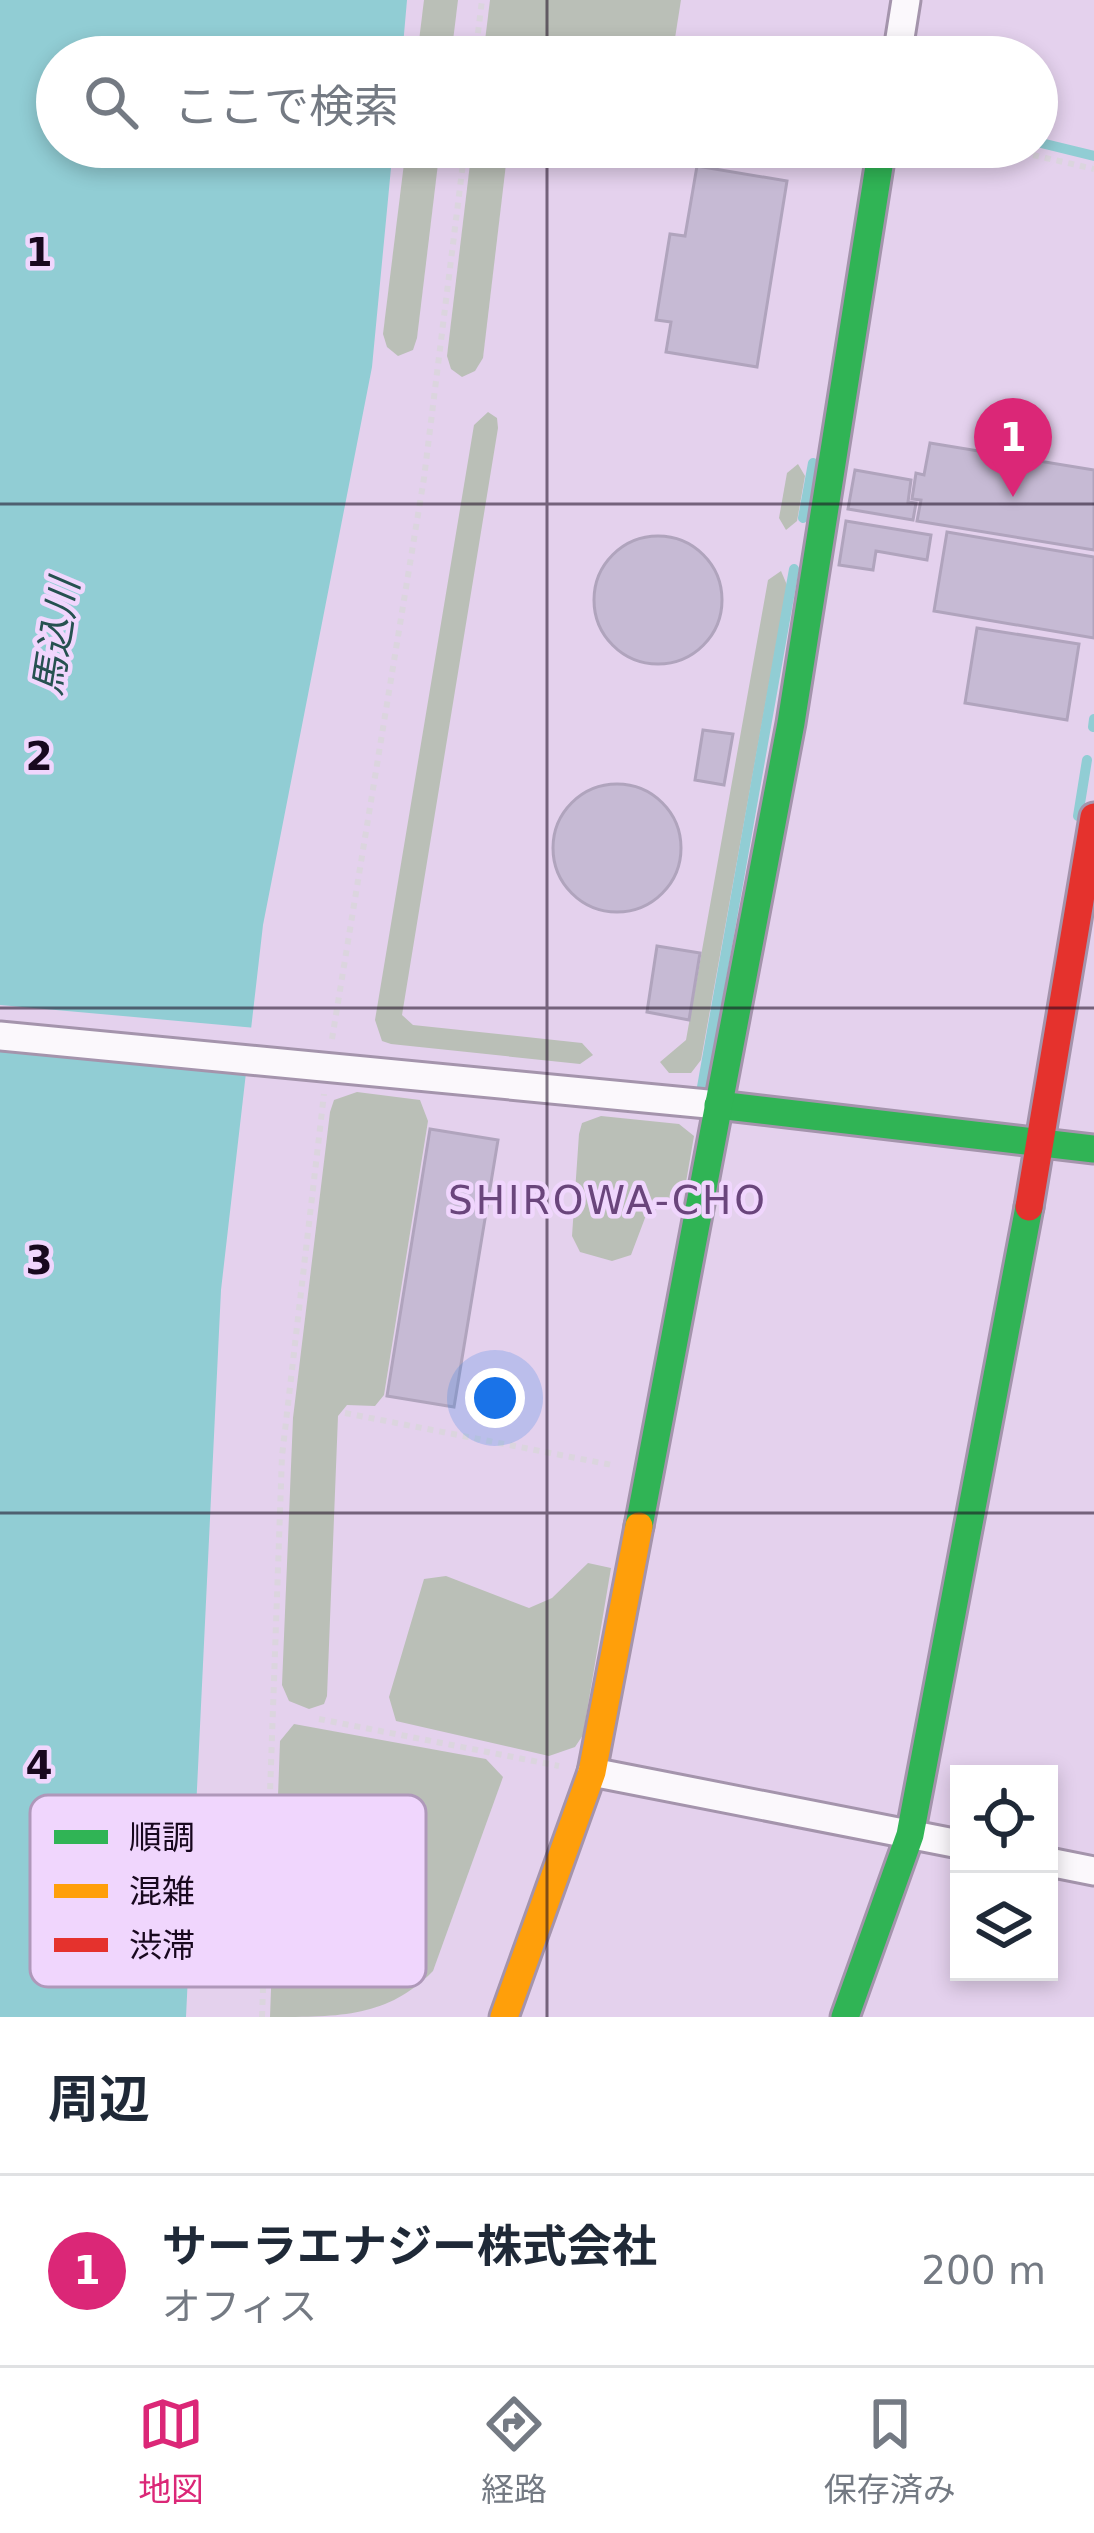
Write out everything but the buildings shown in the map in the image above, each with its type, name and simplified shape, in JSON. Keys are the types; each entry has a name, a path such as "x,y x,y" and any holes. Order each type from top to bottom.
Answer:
{"street":[{"path":"900,36 906,0"},
{"path":"504,2017 592,1772 791,723 879,168"},
{"path":"845,2017 910,1835 1041,1142 1094,817"},
{"path":"0,1036 718,1105 1094,1149"},
{"path":"592,1772 950,1842"},
{"path":"1058,1864 1094,1871"}],"path":[{"path":"478,36 482,0"},
{"path":"1058,161 1094,169"},
{"path":"271,1795 285,1418 318,1064 421,496 462,168"},
{"path":"345,1413 649,1472"},
{"path":"319,1718 592,1772"},
{"path":"262,2017 263,1987"}],"shaded area":[{"path":"424,0 458,0 454,36 420,36"},
{"path":"490,0 681,0 675,36 486,36"},
{"path":"403,168 437,168 413,350 398,356 387,347 383,334"},
{"path":"469,168 506,168 483,358 475,371 462,377 451,369 447,356"},
{"path":"488,412 497,418 498,428 402,1015 413,1025 582,1043 593,1055 580,1064 391,1044 382,1041 375,1020 474,425"},
{"path":"798,464 805,476 797,521 786,530 779,518 787,473"},
{"path":"781,571 787,585 701,1060 691,1073 669,1073 660,1062 686,1040 768,580"},
{"path":"357,1092 420,1100 428,1121 384,1395 375,1406 347,1405 338,1416 327,1696 324,1704 309,1709 289,1701 282,1685 293,1418 330,1112 334,1100"},
{"path":"601,1116 679,1124 694,1136 685,1188 645,1218 631,1255 612,1261 580,1252 572,1236 579,1134 582,1123"},
{"path":"588,1563 611,1568 583,1735 575,1747 549,1756 396,1721 389,1697 424,1579 446,1576 529,1608 552,1598"},
{"path":"294,1724 486,1759 503,1777 433,1971 426,1977 426,1795 278,1795 280,1741"},
{"path":"271,1987 415,1987 399,1998 361,2011 270,2017"}],"water":[{"name":"馬込川","path":"0,0 407,0 404,36 36,36 36,168 391,168 372,367 263,925 221,1290 197,1795 30,1795 30,1987 187,1987 186,2017 0,2017"}],"pier":[{"path":"0,1005 257,1028 252,1071 0,1049"}],"waterway":[{"path":"1058,147 1094,156"},
{"path":"803,518 813,463"},
{"path":"702,1087 794,569"},
{"path":"1093,727 1094,719"},
{"path":"1078,816 1087,760"}],"traffic: fast":[{"path":"639,1526 791,723 879,168"},
{"path":"718,1105 1094,1149"},
{"path":"845,2017 910,1835 1029,1207"}],"traffic: slow":[{"path":"504,2017 592,1772 639,1526"}],"traffic: jam":[{"path":"1029,1207 1094,817"}],"place":[{"name":"サーラエナジー株式会社","path":"1013,497"}],"district":[{"name":"SHIROWA-CHO","path":"608,1200"}]}
